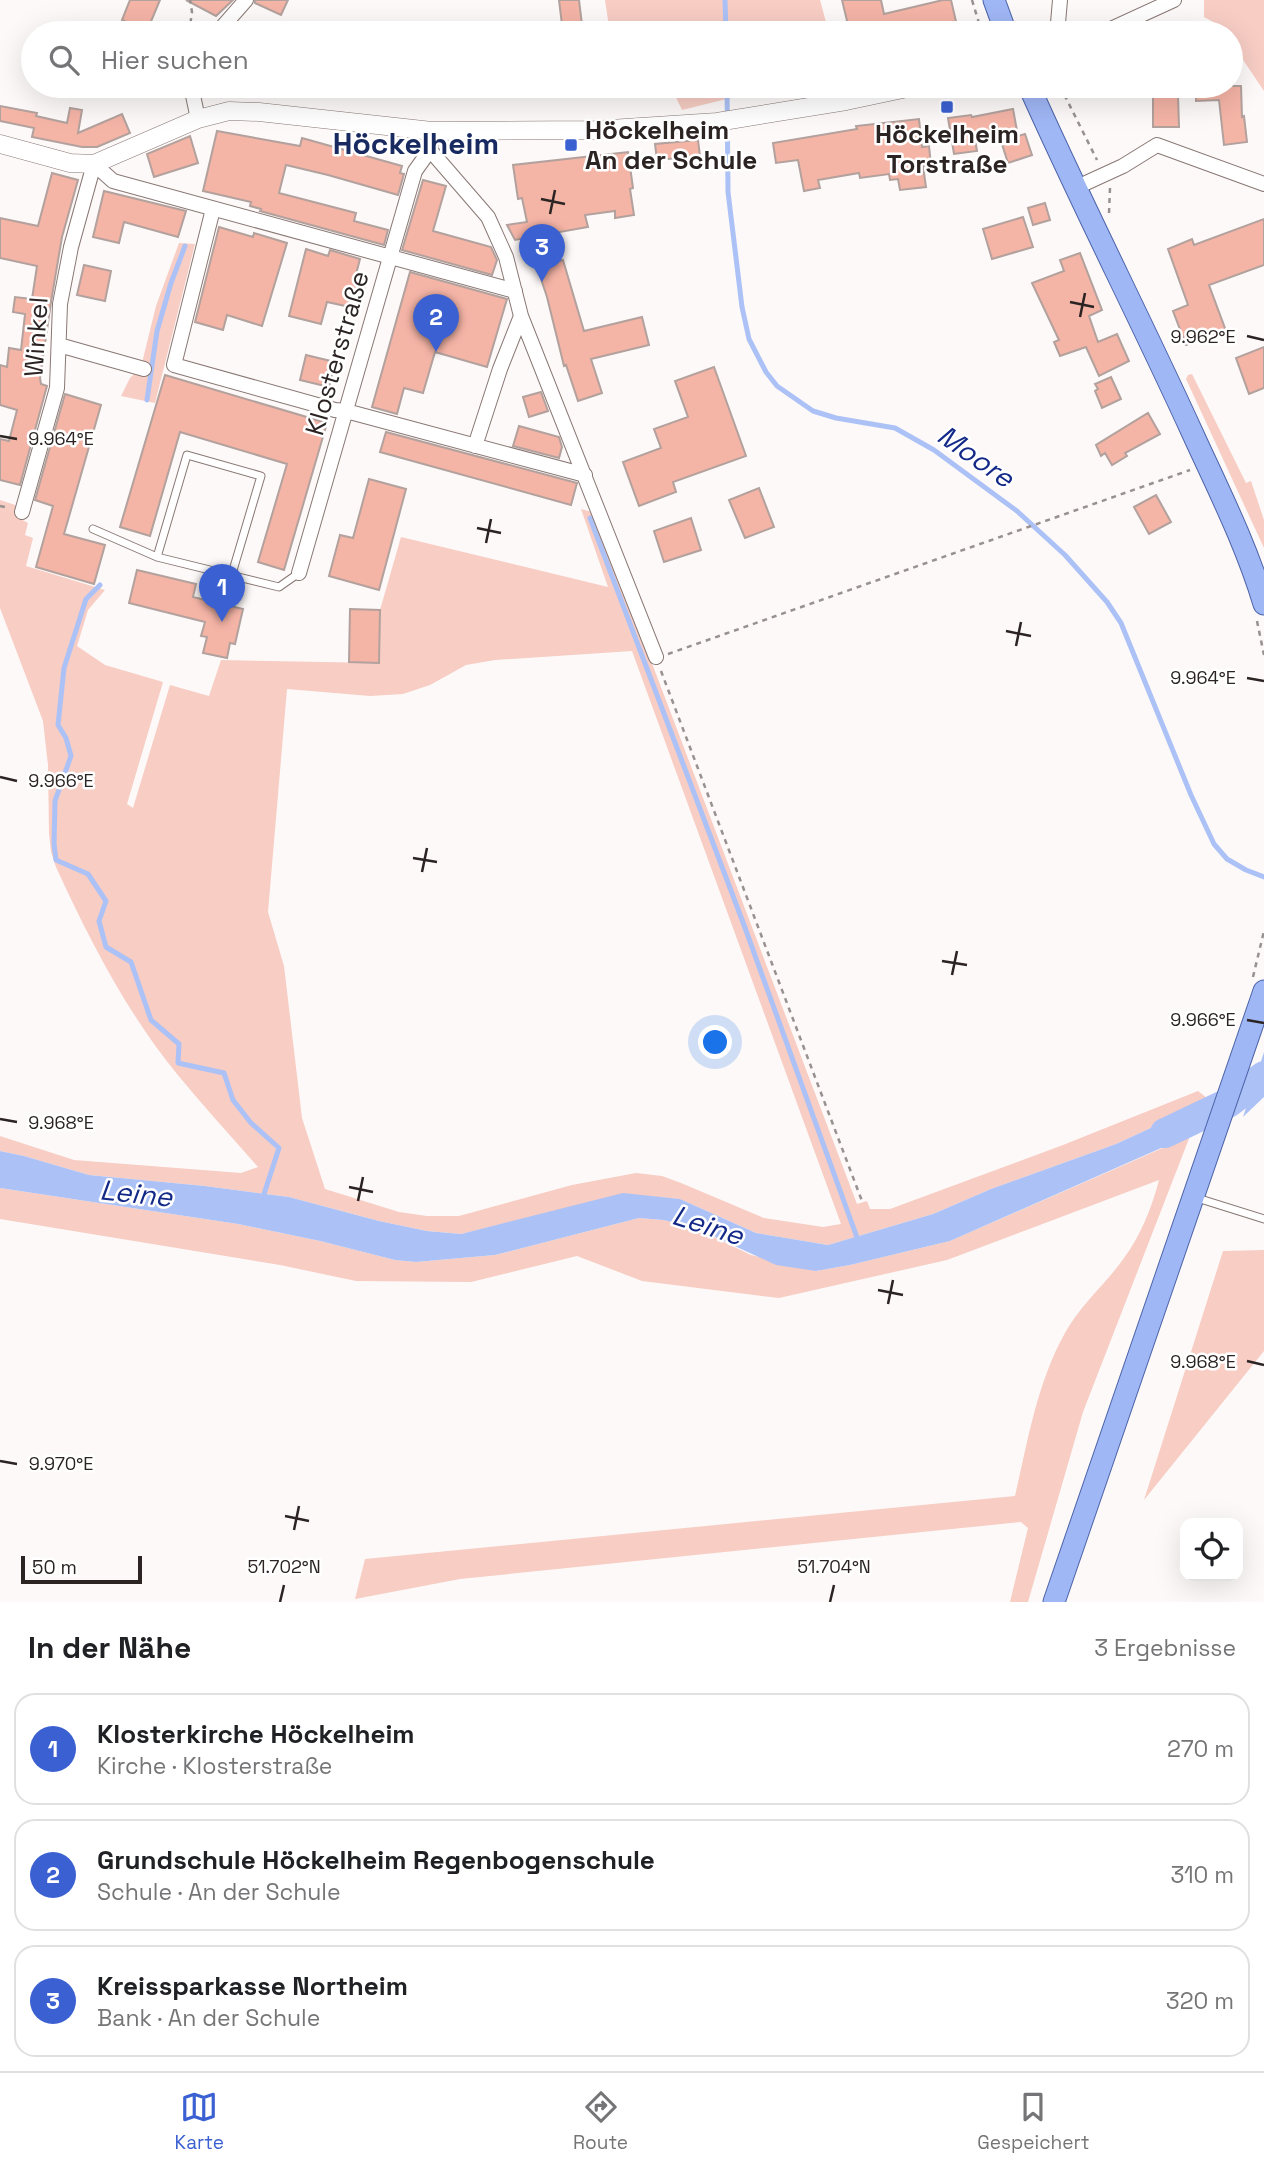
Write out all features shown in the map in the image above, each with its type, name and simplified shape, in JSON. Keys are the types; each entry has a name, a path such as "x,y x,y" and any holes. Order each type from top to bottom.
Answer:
{"main road":[{"path":"994,0 1002,21"},
{"path":"1034,98 1237,528 1264,604"},
{"path":"1054,1602 1264,991"}],"street":[{"path":"228,21 246,0"},
{"path":"1058,21 1060,0"},
{"path":"1125,21 1160,3 1174,0"},
{"path":"194,98 198,119"},
{"path":"2,143 70,163 94,163 198,119 229,111 432,131 595,130 717,122 860,98"},
{"path":"432,131 430,150 488,217 506,257 520,316 656,657"},
{"path":"1075,188 1157,145 1264,184"},
{"name":"Klosterstraße","path":"299,573 415,171 430,150"},
{"path":"94,163 113,181 515,291"},
{"name":"Winkel","path":"22,513 57,388 60,304 71,247 94,163"},
{"path":"214,209 174,365 585,475"},
{"path":"475,446 520,316"},
{"path":"59,345 144,369"}],"lane":[{"path":"157,558 187,455 261,476 231,577"},
{"path":"93,529 157,558 231,577 279,587 299,573"},
{"path":"1193,1197 1264,1219"}],"path":[{"path":"190,0 190,21"},
{"path":"972,0 978,21"},
{"path":"1066,98 1112,192 1108,220"},
{"path":"862,1200 656,657 1195,468"}],"shaded area":[{"path":"605,0 820,0 826,21 608,21"},
{"path":"1204,0 1264,0 1264,91 1243,60 1243,21 1212,21 1204,17"},
{"path":"676,98 730,98 682,110"},
{"path":"179,243 195,244 155,403 121,396 130,378 141,367 156,306"},
{"path":"1192,374 1246,483 1251,481 1264,520 1264,548 1186,379"},
{"path":"0,500 18,506 15,516 28,523 25,535 33,538 26,566 105,590 88,610 77,646 105,665 163,682 127,804 133,808 170,685 209,696 221,660 379,663 380,610 401,537 608,587 581,509 595,513 857,1204 867,1201 870,1209 890,1209 1063,1145 1198,1091 1207,1098 1116,1144 991,1189 933,1214 828,1245 756,1233 680,1199 624,1194 461,1234 427,1231 289,1197 89,1175 0,1151 0,1136 74,1160 241,1173 258,1167 177,1074 125,1001 56,867 49,833 48,765 43,721 0,608","holes":["632,651 841,1224 823,1227 764,1218 662,1176 636,1173 572,1185 459,1216 427,1216 399,1212 325,1189 302,1118 284,966 268,912 287,689 370,696 403,694 430,685 466,665 495,660"]},
{"path":"1190,1136 1083,1412 1028,1602 1010,1602 1028,1528 1021,1522 460,1579 355,1599 365,1559 1015,1496 1034,1412 1055,1352 1078,1313 1117,1268 1136,1240 1159,1180 947,1260 779,1298 642,1281 577,1256 471,1282 356,1281 280,1265 0,1219 0,1188 238,1224 395,1260 416,1262 495,1255 639,1218 691,1226 751,1255 816,1271 950,1241"},
{"path":"1264,1250 1264,1351 1144,1500 1223,1251"}],"water":[{"path":"1264,1052 1264,1097 1243,1117"},
{"path":"1207,1098 1197,1130 1168,1145 950,1241 816,1271 776,1265 691,1226 663,1220 639,1218 495,1255 416,1262 395,1260 238,1224 0,1188 0,1151 89,1175 289,1197 379,1221 427,1231 461,1234 623,1193 680,1199 756,1233 828,1245 933,1214 991,1189 1116,1144"}],"building":[{"path":"130,0 160,0 151,21 122,20"},
{"path":"186,0 233,0 216,16"},
{"path":"255,0 288,0 281,15 255,3"},
{"path":"559,0 579,0 582,21 562,21"},
{"path":"842,0 881,0 884,14 951,0 956,21 847,21"},
{"path":"1153,98 1178,98 1179,127 1153,127"},
{"path":"1196,98 1241,98 1247,142 1224,145 1219,100 1196,101"},
{"path":"0,106 37,113 36,116 67,123 70,108 82,110 78,133 122,114 130,133 97,147 82,147 32,137 34,128 0,121"},
{"path":"1013,109 1018,136 1025,134 1032,155 1008,163 999,135 975,139 977,151 954,154 948,118 972,117"},
{"path":"919,119 922,147 929,146 931,165 923,166 926,187 900,190 898,179 890,180 889,174 860,178 859,173 818,180 820,188 804,191 798,160 776,163 773,143 857,129 856,126"},
{"path":"217,131 300,146 302,138 402,166 400,173 404,174 398,195 286,165 279,193 356,213 354,221 388,230 384,245 260,211 261,209 250,206 251,202 203,191"},
{"path":"190,136 198,163 154,177 147,154"},
{"path":"698,140 700,156 657,160 655,144"},
{"path":"628,152 634,215 615,218 615,211 585,215 588,227 515,240 507,225 527,222 522,198 518,199 513,165"},
{"path":"52,173 78,180 62,237 51,302 40,378 41,384 47,386 20,485 0,480 0,439 9,441 17,410 0,405 0,365 7,367 9,348 21,350 25,314 13,312 15,297 32,299 37,266 0,258 0,218 38,226"},
{"path":"423,180 446,186 433,231 491,247 497,260 492,275 402,250"},
{"path":"104,191 186,211 178,237 124,222 119,243 93,237"},
{"path":"1045,203 1050,220 1033,225 1028,208"},
{"path":"1023,217 1033,247 992,259 983,229"},
{"path":"1264,219 1264,265 1209,285 1226,331 1186,345 1173,311 1188,305 1168,249 1192,239 1194,245"},
{"path":"219,227 253,237 254,233 287,243 262,326 227,315 223,330 195,322"},
{"path":"306,249 328,256 330,250 360,259 354,282 365,285 359,309 327,302 321,324 289,316"},
{"path":"1080,253 1102,310 1089,316 1098,342 1117,334 1129,361 1099,376 1086,347 1060,356 1054,342 1059,340 1032,283 1064,271 1060,260"},
{"path":"563,260 584,331 642,317 649,345 591,359 602,393 578,401 566,365 564,366 537,267"},
{"path":"84,265 111,271 105,301 77,295"},
{"path":"410,272 507,299 487,367 435,352 423,393 404,388 397,414 372,407"},
{"path":"1264,347 1264,388 1249,394 1236,358"},
{"path":"306,355 335,362 329,387 300,380"},
{"path":"714,367 746,456 673,482 676,492 639,506 623,462 661,448 654,429 688,417 675,381"},
{"path":"165,375 327,423 284,570 258,562 287,464 180,432 150,536 120,527"},
{"path":"1111,377 1121,399 1102,408 1095,384"},
{"path":"541,392 548,411 529,417 523,397"},
{"path":"65,394 101,405 64,534 105,545 94,584 36,567 53,506 35,500"},
{"path":"1148,413 1160,434 1125,453 1127,456 1112,465 1105,453 1101,456 1096,445"},
{"path":"519,426 559,437 562,447 559,458 513,446"},
{"path":"386,432 577,483 571,505 380,452"},
{"path":"369,479 406,489 379,590 329,576 340,535 353,538"},
{"path":"759,488 774,527 745,538 729,500"},
{"path":"1156,495 1171,522 1149,534 1134,507"},
{"path":"691,518 701,550 664,562 654,531"},
{"path":"137,570 196,584 193,597 243,609 235,644 230,643 227,658 203,653 207,637 201,636 205,622 129,603"},
{"path":"350,609 380,610 379,663 349,662"}],"waterway":[{"name":"Moore","path":"725,0 726,21"},
{"name":"Moore","path":"727,98 728,192 742,307 749,339 766,372 777,386 813,411 836,418 895,428 934,450 1017,511 1065,555 1107,602 1121,623 1191,795 1214,844 1227,859 1264,877"},
{"path":"147,400 157,331 185,246"},
{"path":"590,518 744,925 859,1243"},
{"path":"100,585 86,599 64,668 58,725 66,738 71,756 55,801 56,860 88,874 106,901 99,921 106,947 131,962 151,1020 179,1044 178,1063 224,1073 233,1100 251,1123 279,1148 263,1197"},
{"name":"Leine","path":"1165,1133 1228,1103 1264,1076"}],"place":[{"name":"Höckelheim Torstraße","path":"947,107"},
{"name":"Höckelheim An der Schule","path":"571,145"},
{"name":"Kreissparkasse Northeim","path":"542,282"},
{"name":"Grundschule Höckelheim Regenbogenschule","path":"436,352"},
{"name":"Klosterkirche Höckelheim","path":"222,622"}],"district":[{"name":"Höckelheim","path":"416,143"}]}
